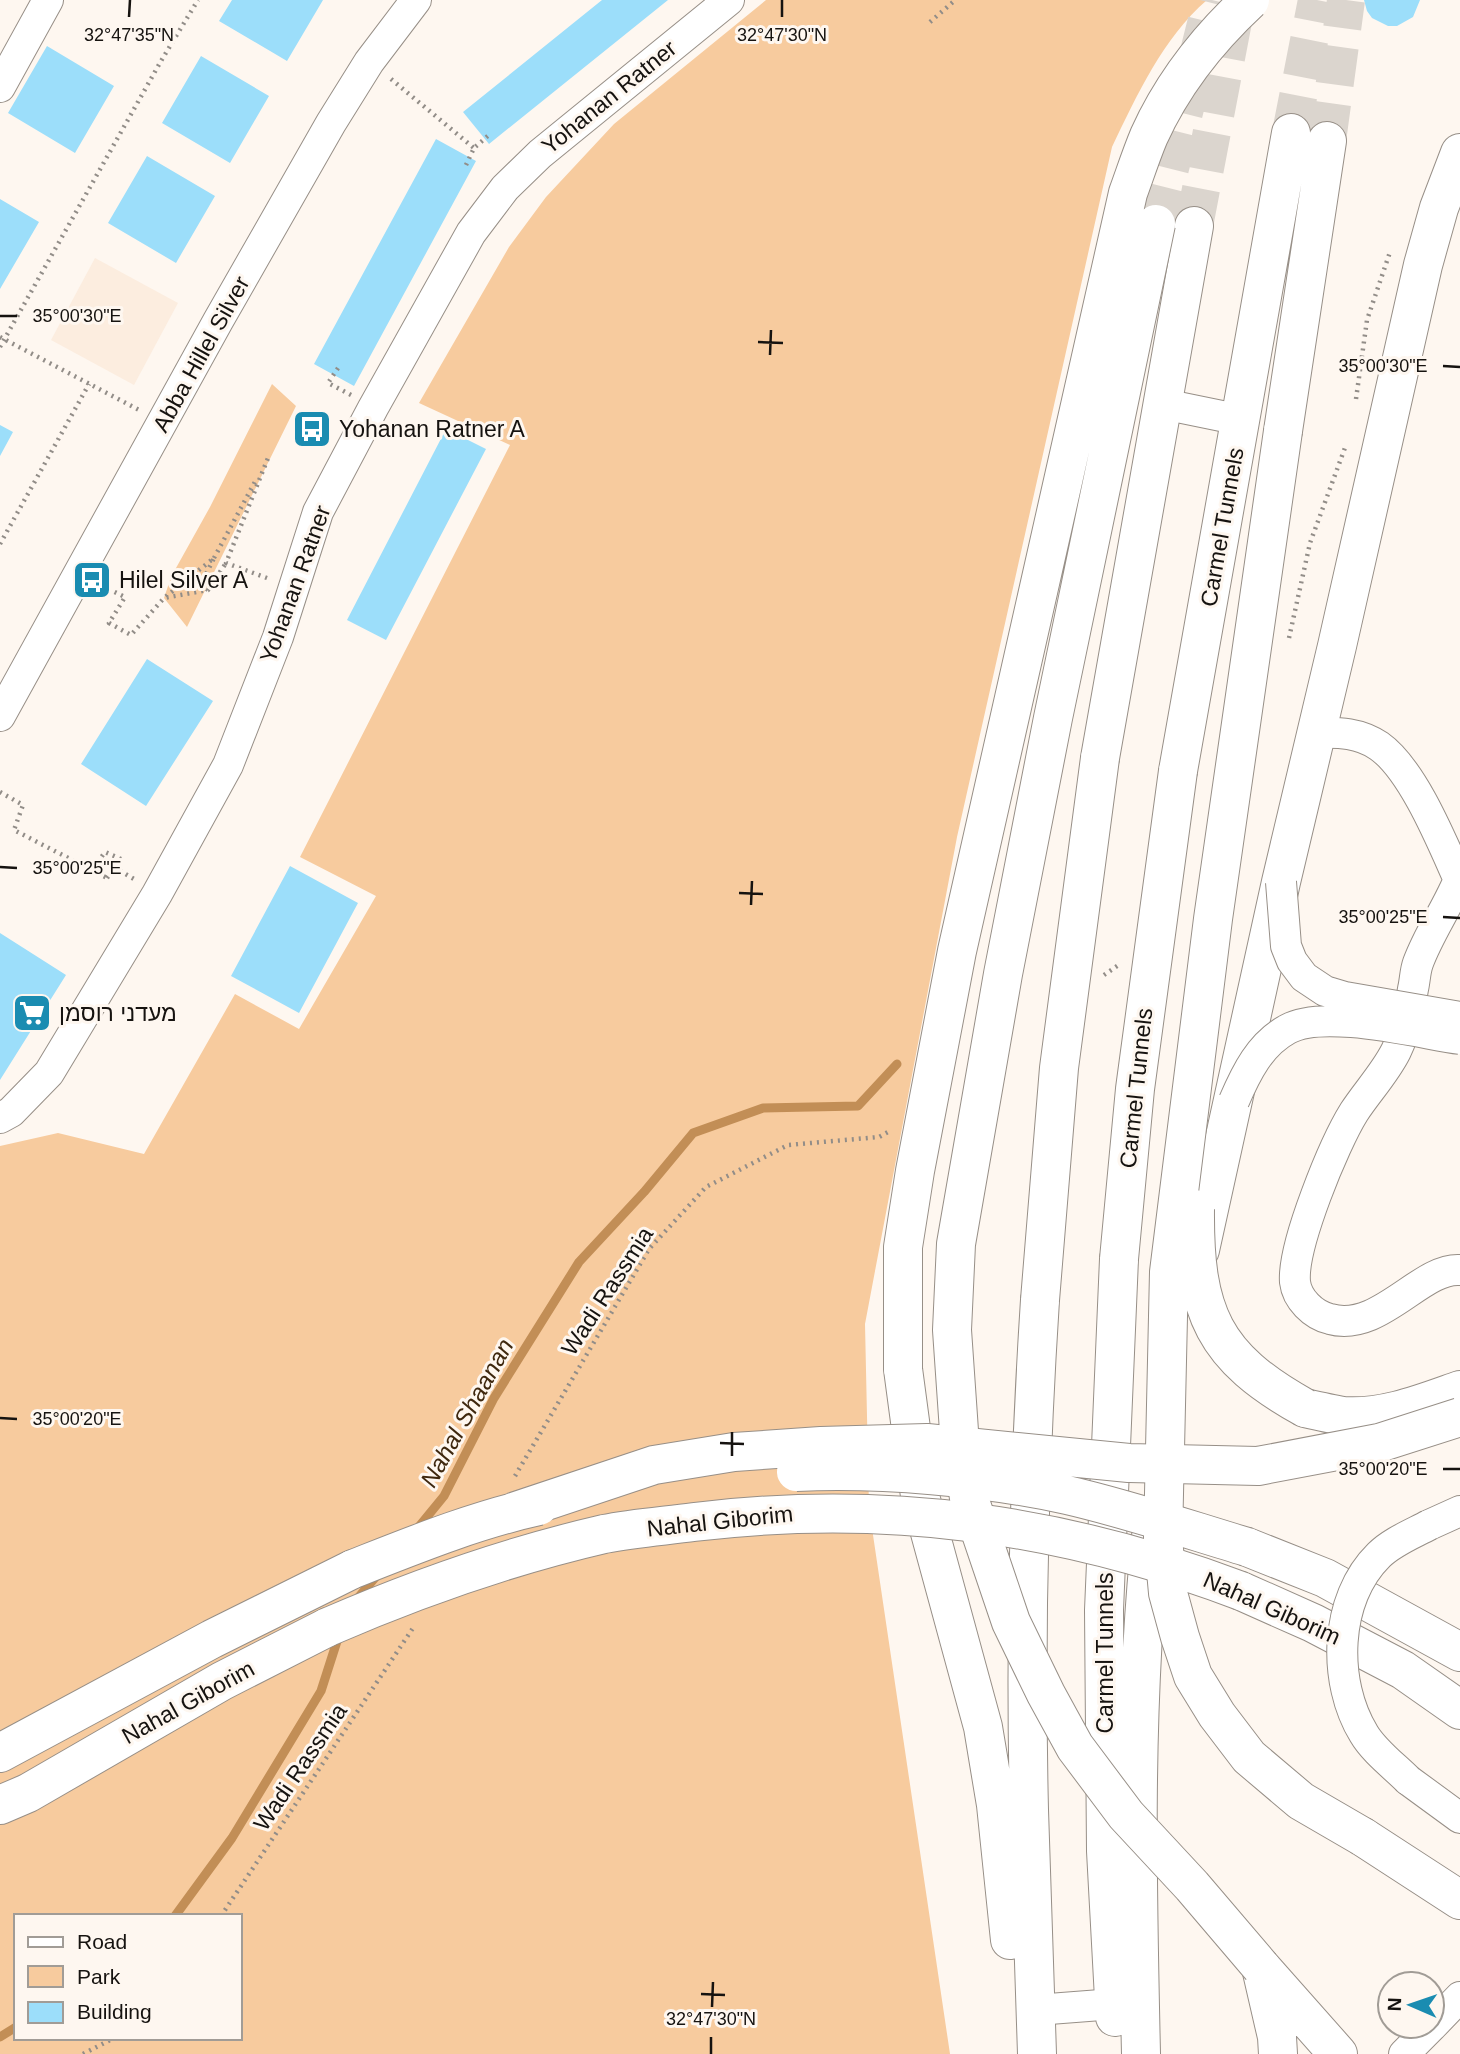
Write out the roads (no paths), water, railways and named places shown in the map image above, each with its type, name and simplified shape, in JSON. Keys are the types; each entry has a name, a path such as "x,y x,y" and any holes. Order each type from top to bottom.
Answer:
{"main road":[{"path":"1023,2054 996,1805 983,1727 920,1496 903,1369 903,1247 957,951 1128,193 1150,135 1175,88 1209,41 1250,0"},
{"name":"Carmel Tunnels","path":"1117,2054 1106,1851 1104,1610 1119,1259 1141,1035 1178,771 1241,420 1309,136 1283,431 1196,1046"},
{"path":"1141,2054 1138,1763 1142,1633 1155,1502 1182,1324 1423,265 1439,208 1460,153"},
{"path":"1156,224 1053,718 1003,974 956,1244 952,1330 959,1430 969,1498 1011,1622 1075,1747 1126,1815 1192,1886 1338,2054"},
{"path":"1037,2054 1029,1808 1029,1571 1033,1410 1059,1068 1100,758 1194,226"},
{"path":"1196,1046 1195,1223 1200,1290 1209,1316 1224,1345 1251,1373 1277,1392 1306,1408 1344,1416 1380,1414 1414,1406 1460,1390"},
{"path":"1196,1046 1169,1272 1163,1538 1168,1593 1180,1637 1193,1676 1217,1715 1249,1757 1301,1801 1363,1837 1460,1900"},
{"path":"513,1496 654,1465 734,1452 821,1446 927,1443 1129,1463 1258,1466 1380,1443 1460,1417"},
{"name":"Nahal Giborim","path":"0,1753 212,1639 353,1569 433,1537 513,1496 642,1486 744,1474 821,1471 935,1476 1064,1494 1127,1510 1247,1547 1325,1578 1460,1652"},
{"name":"Nahal Giborim","path":"0,1805 28,1793 222,1681 328,1627 385,1603 474,1570 607,1534 754,1515 880,1514 960,1520 1056,1536 1127,1553 1241,1591 1313,1623 1403,1670 1460,1710"},
{"path":"1363,1837 1460,1875"},
{"path":"1261,1967 1278,2037 1278,2054"}],"street":[{"path":"0,87 48,0"},
{"name":"Abba Hillel Silver","path":"0,716 331,123 369,62 416,0"},
{"name":"Yohanan Ratner","path":"0,1118 11,1112 49,1073 156,894 228,765 278,637 318,512 471,233 505,188 540,153 729,0"},
{"path":"1163,404 1241,420"},
{"path":"1317,733 1353,734 1379,746 1393,759 1422,804 1459,878 1417,965 1397,1050 1353,1114 1327,1165 1296,1264 1295,1282 1299,1297 1309,1307 1329,1319 1352,1320 1374,1313 1399,1300 1447,1269 1460,1270"},
{"path":"1281,882 1286,946 1292,961 1304,976 1325,991 1345,998 1460,1017"},
{"path":"1234,1101 1259,1054 1289,1028 1304,1023 1323,1020 1347,1022 1460,1039"},
{"path":"1460,1511 1380,1553 1355,1587 1344,1632 1344,1685 1352,1712 1366,1737 1408,1780 1460,1818"},
{"path":"1446,2012 1460,1997"},
{"path":"1036,2010 1114,2004"},
{"path":"1404,2054 1418,2040"}],"waterway":[{"name":"Nahal Shaanan","path":"417,1529 444,1496 494,1398 579,1262 644,1192 693,1133 763,1108 858,1106 897,1064"},
{"name":"Nahal Shaanan","path":"358,1598 378,1574"},
{"name":"Nahal Shaanan","path":"176,1914 232,1838 321,1691 339,1635"},
{"name":"Nahal Shaanan","path":"0,2037 14,2028"}],"tunnel":[{"path":"1156,224 1212,0"},
{"path":"1194,226 1237,0"},
{"path":"1291,133 1317,0"},
{"path":"1327,141 1346,0"}],"place":[{"name":"Yohanan Ratner A","path":"312,429"},
{"name":"Hilel Silver A","path":"92,580"},
{"name":"מעדני רוסמן","path":"32,1013"}]}
